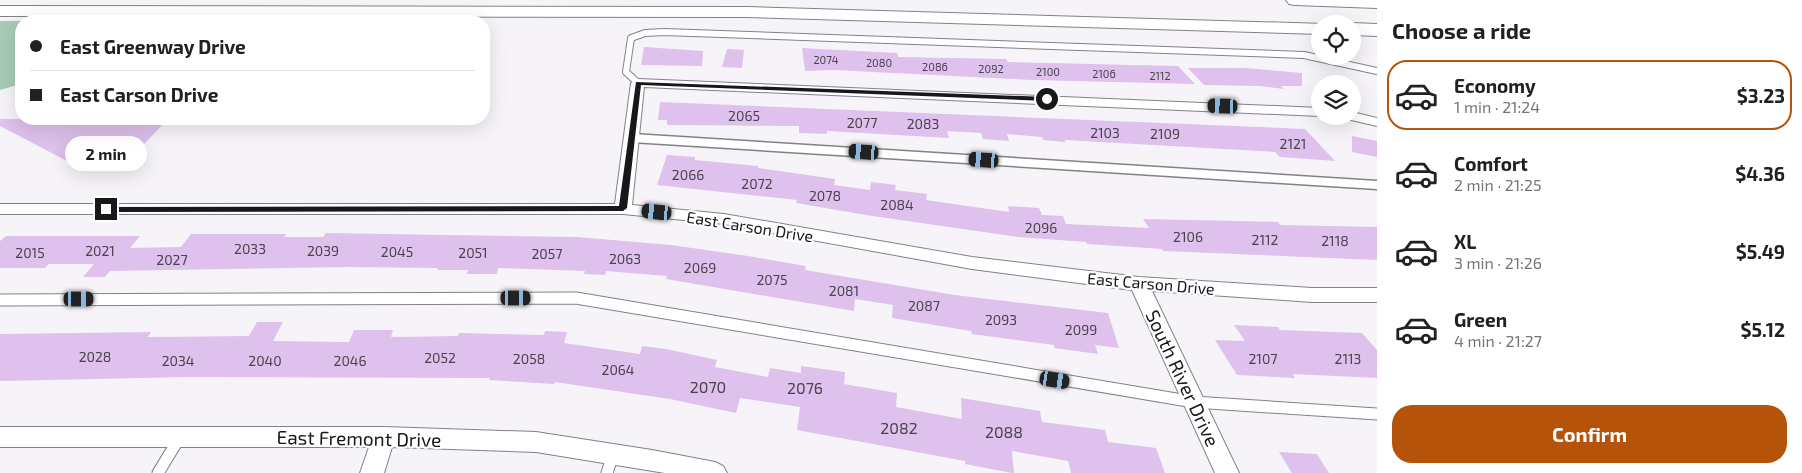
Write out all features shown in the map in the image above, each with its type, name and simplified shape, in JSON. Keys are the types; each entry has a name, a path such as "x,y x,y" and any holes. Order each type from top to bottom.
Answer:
{"highway":[{"path":"1295,0 1377,3"},
{"path":"0,11 738,12 1311,28"},
{"path":"1361,29 1377,30"}],"street":[{"path":"623,208 638,83 1311,112"},
{"path":"1361,118 1377,122"},
{"name":"East Carson Drive","path":"0,208 623,208 724,219 972,263 1139,284 1312,295 1377,295"},
{"name":"South River Drive","path":"1139,284 1227,473"},
{"name":"East Fremont Drive","path":"0,436 384,436 536,442 610,463 715,473"},
{"path":"372,473 384,436"}],"lane":[{"path":"638,83 626,72 631,38 645,33 664,32 1304,55 1377,71"},
{"path":"632,138 1377,185"},
{"path":"0,300 576,298 1194,402 1377,414"},
{"path":"158,473 180,436"}],"green space":[{"path":"0,21 15,21 15,86 0,90"}],"building":[{"path":"644,47 703,51 702,66 641,65"},
{"path":"802,48 897,53 898,57 1178,66 1195,84 1032,80 833,70 805,71"},
{"path":"727,49 744,50 742,68 722,67"},
{"path":"1188,68 1245,68 1302,73 1302,86 1281,86 1284,89 1259,86 1204,85"},
{"path":"660,102 1305,129 1335,161 1280,157 1275,152 1065,140 1065,142 1043,140 1042,137 1007,134 1009,141 983,139 981,133 947,131 949,138 827,131 827,134 799,133 799,126 667,125 667,120 658,120"},
{"path":"0,119 15,119 15,125 162,125 144,144 69,162 0,126"},
{"path":"1352,136 1377,141 1377,157 1352,152"},
{"path":"667,155 695,157 695,160 758,166 758,168 835,179 834,185 870,190 871,182 896,185 895,190 927,194 926,200 1009,212 1008,206 1039,208 1042,215 1063,216 1066,224 1149,228 1143,219 1278,222 1281,225 1377,227 1377,260 1163,251 1162,249 1018,237 866,215 796,203 797,200 657,185"},
{"path":"326,233 577,237 671,245 748,256 806,266 805,270 955,295 1108,313 1119,348 1095,345 1098,354 1054,348 1054,345 972,334 971,331 892,318 893,305 855,299 854,311 666,279 667,276 606,271 605,275 584,274 585,271 498,268 497,274 467,274 468,270 437,270 438,268 348,267 110,271 105,277 83,277 94,264 49,264 45,268 0,268 0,241 6,236 140,236 130,248 181,247 191,234 286,234 284,237 323,237"},
{"path":"257,322 283,322 273,341 349,342 354,330 393,330 391,337 458,336 459,333 544,335 545,331 567,332 564,343 640,354 642,346 666,349 717,360 715,367 768,377 770,368 801,373 801,366 845,372 844,384 897,393 896,407 962,419 961,398 1040,411 1042,422 1105,430 1108,442 1156,448 1165,473 1071,473 1068,461 1012,451 1014,473 1012,473 965,464 965,461 797,430 800,407 740,398 736,413 670,399 555,382 554,384 489,380 490,378 188,377 0,381 0,334 151,332 148,337 249,336"},
{"path":"1234,325 1278,327 1280,330 1362,333 1377,350 1377,378 1293,374 1295,378 1237,375 1215,340 1245,341"},
{"path":"1279,452 1317,454 1329,473 1292,473"}],"route":[{"path":"106,209 623,208 638,83 1047,99"}]}
